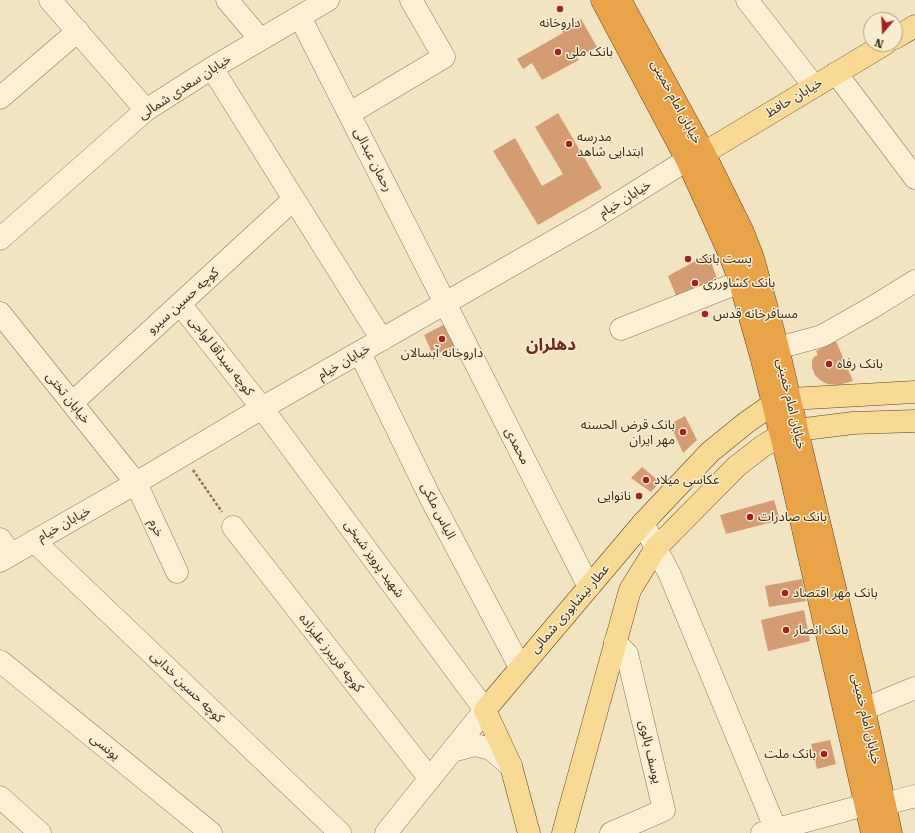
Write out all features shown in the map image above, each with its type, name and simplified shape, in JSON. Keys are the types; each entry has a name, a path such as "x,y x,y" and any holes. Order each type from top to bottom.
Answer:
{"highway":[{"name":"خیابان امام خمینی","path":"602,0 695,156 742,230 752,258 778,348 781,401 780,437 875,804 892,833"},
{"name":"خیابان امام خمینی","path":"620,0 695,156 740,282 761,356 781,401"},
{"name":"خیابان امام خمینی","path":"780,437 864,709 875,804 872,833"}],"main road":[{"path":"903,33 915,26"},
{"name":"خیابان حافظ","path":"695,156 871,52"},
{"path":"781,401 915,392"},
{"path":"848,396 853,423"},
{"name":"عطار نیشابوری شمالی","path":"485,710 643,523 710,452 746,422 781,401"},
{"path":"746,422 758,423 763,428 766,435 780,437 853,423 915,421"},
{"path":"562,833 630,590 656,548 737,466 780,437"},
{"path":"485,710 511,766 529,833"}],"street":[{"path":"50,0 146,110"},
{"path":"227,0 260,39"},
{"name":"خیابان سعدی شمالی","path":"0,239 146,110 212,68 328,0"},
{"path":"350,113 444,57 411,0"},
{"path":"747,0 814,86"},
{"name":"رحمان عبدالی","path":"300,17 350,113 445,304"},
{"path":"0,98 78,31"},
{"path":"212,68 382,340"},
{"path":"836,73 915,178"},
{"name":"خیابان خیام","path":"4,551 34,541 136,484 262,408 594,218 695,156"},
{"name":"کوچه حسین سیرو","path":"72,403 294,199"},
{"path":"778,348 822,336 915,281"},
{"path":"621,329 740,282"},
{"name":"کوچه سیدآقا لواجی","path":"180,304 262,408"},
{"name":"محمدی","path":"445,304 467,331 590,587"},
{"name":"خیابان تختی","path":"0,313 136,484"},
{"name":"الیاس ملکی","path":"360,352 430,497 520,667"},
{"name":"شهید پرویز شیخی","path":"262,408 485,710"},
{"name":"خرم","path":"136,484 177,572"},
{"path":"643,523 670,575 769,831 875,804 915,796"},
{"name":"کوچه فریبرز علیزاده","path":"233,527 430,779"},
{"name":"کوچه حسین خدایی","path":"34,541 340,833"},
{"name":"یوسف بالوی","path":"611,833 664,810 627,654 615,642"},
{"name":"یونسی","path":"0,662 211,833"},
{"path":"864,709 915,688"},
{"name":"عطار نیشابوری شمالی","path":"386,833 485,710"},
{"path":"453,750 475,745 491,749 511,766"},
{"path":"0,797 40,833"}],"path":[{"path":"183,455 233,527"}],"building":[{"name":"بانک ملی","path":"581,19 597,47 577,58 579,60 542,80 532,63 523,69 517,59 563,33 562,30"},
{"path":"558,113 602,188 538,225 493,151 515,138 542,186 563,174 535,127"},
{"name":"بانک کشاورزی","path":"708,254 721,289 680,305 668,276"},
{"name":"داروخانه آبسالان","path":"451,321 461,344 433,355 424,335"},
{"name":"بانک رفاه","path":"836,341 853,381 838,385 827,384 820,380 815,375 812,368 812,361 814,357 818,355 816,351"},
{"name":"بانک قرض الحسنه مهر ایران","path":"685,416 697,440 683,453 670,424"},
{"name":"عکاسی میلاد","path":"642,467 660,482 651,492 631,478"},
{"name":"بانک صادرات","path":"774,500 780,520 726,534 720,515"},
{"name":"بانک مهر اقتصاد","path":"802,579 806,601 769,607 765,586"},
{"name":"بانک انصار","path":"804,610 810,641 768,651 761,620"},
{"name":"بانک ملت","path":"830,740 836,764 817,769 811,744"}],"place":[{"name":"داروخانه","path":"560,9"},
{"name":"بانک ملی","path":"558,52"},
{"name":"مدرسه ابتدایی شاهد","path":"569,144"},
{"name":"پست بانک","path":"688,259"},
{"name":"بانک کشاورزی","path":"695,283"},
{"name":"مسافرخانه قدس","path":"705,314"},
{"name":"داروخانه آبسالان","path":"442,339"},
{"name":"بانک رفاه","path":"829,364"},
{"name":"بانک قرض الحسنه مهر ایران","path":"683,432"},
{"name":"عکاسی میلاد","path":"646,480"},
{"name":"نانوایی","path":"639,496"},
{"name":"بانک صادرات","path":"750,517"},
{"name":"بانک مهر اقتصاد","path":"785,593"},
{"name":"بانک انصار","path":"786,630"},
{"name":"بانک ملت","path":"824,754"}],"district":[{"name":"دهلران","path":"551,345"}]}
